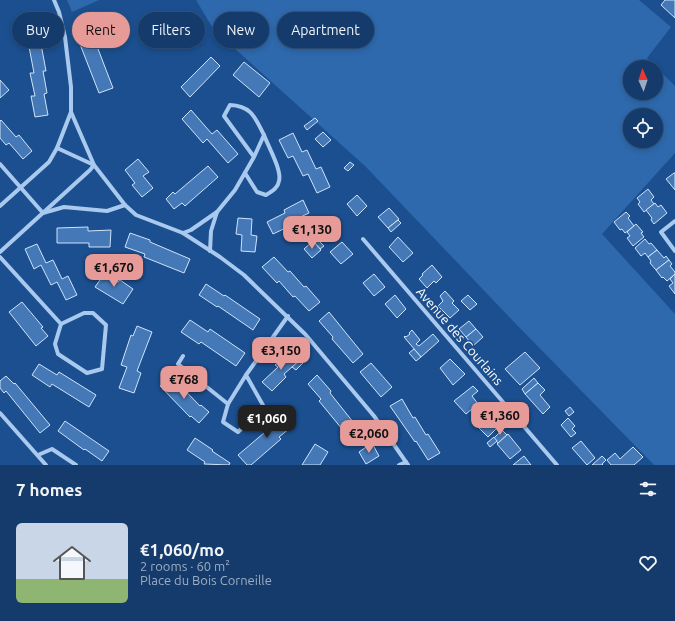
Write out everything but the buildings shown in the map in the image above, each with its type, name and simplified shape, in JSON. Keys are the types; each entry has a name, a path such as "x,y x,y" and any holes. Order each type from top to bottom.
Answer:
{"street":[{"path":"0,206 22,188 48,162 57,148 71,112 71,87 65,37 59,12 54,0"},
{"path":"245,173 257,192 266,194 275,189 280,181 279,170 254,116 241,106 230,105 224,116 254,157"},
{"path":"71,112 94,165 125,205 136,216 182,233 210,251 244,275 288,316 374,416 407,463 399,465"},
{"path":"182,233 191,230 217,212 235,190 254,157 264,135"},
{"path":"57,148 94,165"},
{"path":"0,164 43,213"},
{"path":"0,252 94,165"},
{"path":"43,213 64,207 107,211 125,205"},
{"path":"210,251 210,231 217,212"},
{"path":"675,221 661,232 675,251"},
{"name":"Avenue des Courlains","path":"363,239 558,465"},
{"path":"0,257 61,324"},
{"path":"84,313 93,313 106,325 102,369 87,373 58,354 55,344 61,324 84,313"},
{"path":"246,375 264,407 238,432 223,422 228,404 246,375 288,316"},
{"path":"183,356 178,364 228,404"},
{"path":"0,413 46,465"},
{"path":"38,455 52,449 76,465"}],"shaded area":[{"path":"67,0 99,0 72,12"},
{"path":"196,0 639,0 671,27 647,58 649,60 623,60 623,100 663,100 663,74 675,86 675,153 602,234 675,314 675,465 654,465 516,324 366,167 234,48 269,48 269,12 213,12 213,28 205,15 205,12 203,12"}]}
